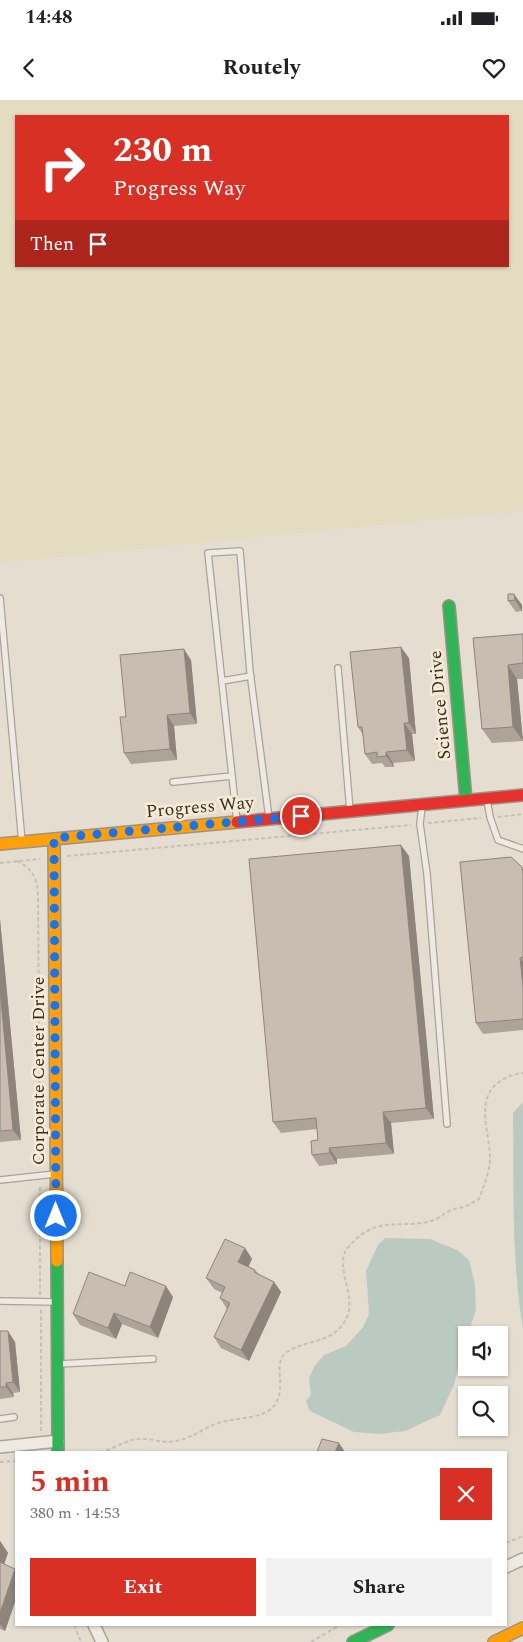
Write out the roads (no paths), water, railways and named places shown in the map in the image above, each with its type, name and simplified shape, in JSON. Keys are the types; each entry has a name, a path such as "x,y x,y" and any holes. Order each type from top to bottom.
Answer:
{"main road":[{"name":"Science Drive","path":"449,606 466,800"},
{"name":"Progress Way","path":"0,844 523,795"},
{"name":"Corporate Center Drive","path":"54,838 58,1447"},
{"path":"353,1642 386,1626"},
{"path":"494,1642 523,1628"}],"street":[{"path":"0,1446 41,1442 58,1447"},
{"path":"507,1567 523,1559"},
{"path":"94,1626 102,1642"}],"lane":[{"path":"237,822 208,553 240,551 251,676 269,819"},
{"path":"0,598 22,842"},
{"path":"338,668 350,811"},
{"path":"222,681 251,676"},
{"path":"173,782 232,776"},
{"path":"487,798 490,817 498,840 523,849"},
{"path":"422,804 420,824 427,874 447,1124"},
{"path":"0,1180 56,1174"},
{"path":"0,1301 56,1302"},
{"path":"57,1364 153,1359"},
{"path":"0,1419 14,1417"}]}
